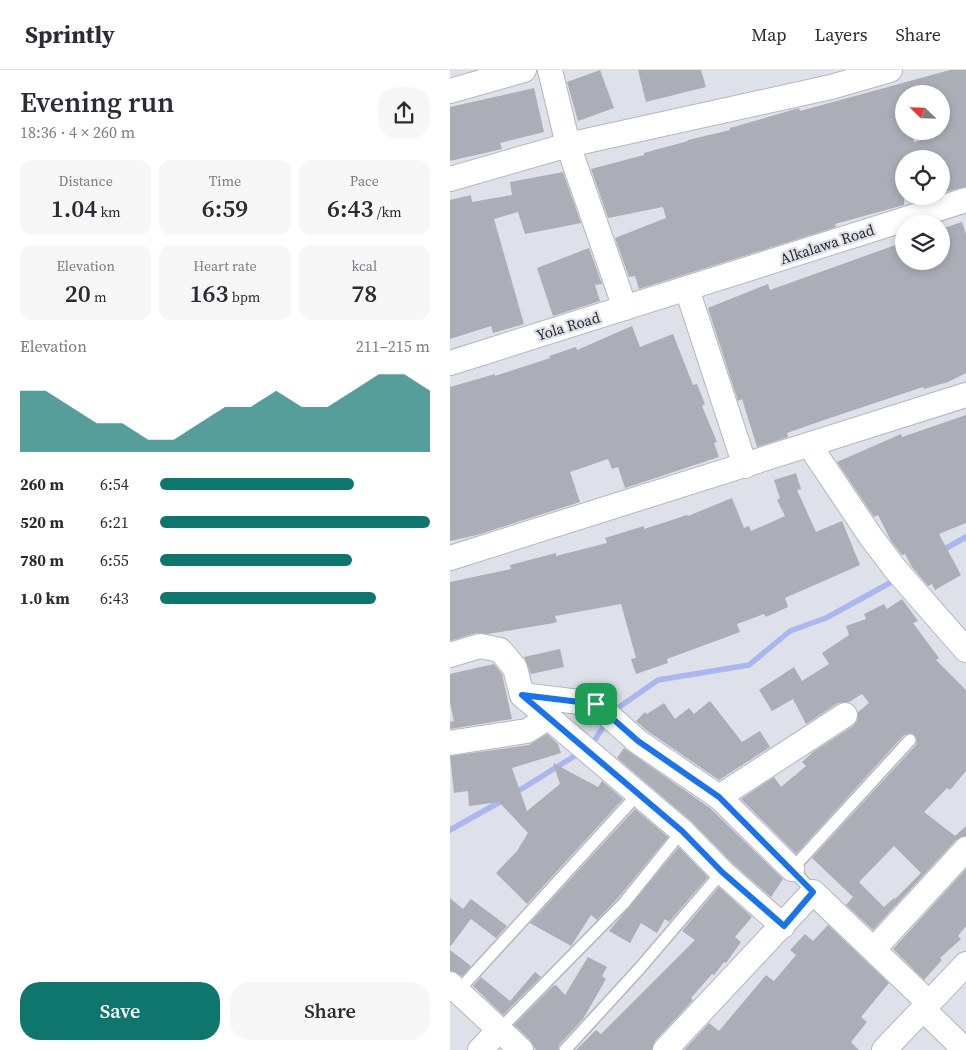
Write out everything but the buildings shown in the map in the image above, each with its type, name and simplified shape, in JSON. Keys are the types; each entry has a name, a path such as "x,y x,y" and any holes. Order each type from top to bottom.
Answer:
{"street":[{"path":"450,91 524,70"},
{"path":"550,70 568,145 625,308"},
{"path":"450,179 568,145 831,87 890,70"},
{"name":"Alkalawa Road","path":"687,289 966,200"},
{"path":"687,289 745,466"},
{"name":"Yola Road","path":"450,363 687,289"},
{"path":"450,558 810,446 966,395"},
{"path":"810,446 871,537 896,570 966,650"},
{"path":"450,655 480,646 500,650 515,668 522,695 682,831 722,872 784,926"},
{"path":"522,695 596,704 638,741 719,797 792,869"},
{"path":"719,797 845,715"},
{"path":"450,743 527,731 549,717"},
{"path":"874,949 966,849"},
{"path":"665,1050 784,926 813,892 874,949 965,1050"},
{"path":"884,1050 966,964"},
{"path":"454,987 521,1050"},
{"path":"480,1050 499,1030"}],"lane":[{"path":"813,892 792,869 910,740"},
{"path":"454,987 638,794"},
{"path":"499,1030 624,903 682,831"},
{"path":"565,1050 640,968 722,872"}],"waterway":[{"path":"941,551 966,537"},
{"path":"612,712 658,680 749,665 790,631 826,618 897,579"},
{"path":"591,746 606,722"},
{"path":"515,793 581,752"},
{"path":"450,830 505,799"}],"route":[{"path":"522,695 596,704 638,741 719,797 813,892 784,926 722,872 682,831 522,695"}]}
